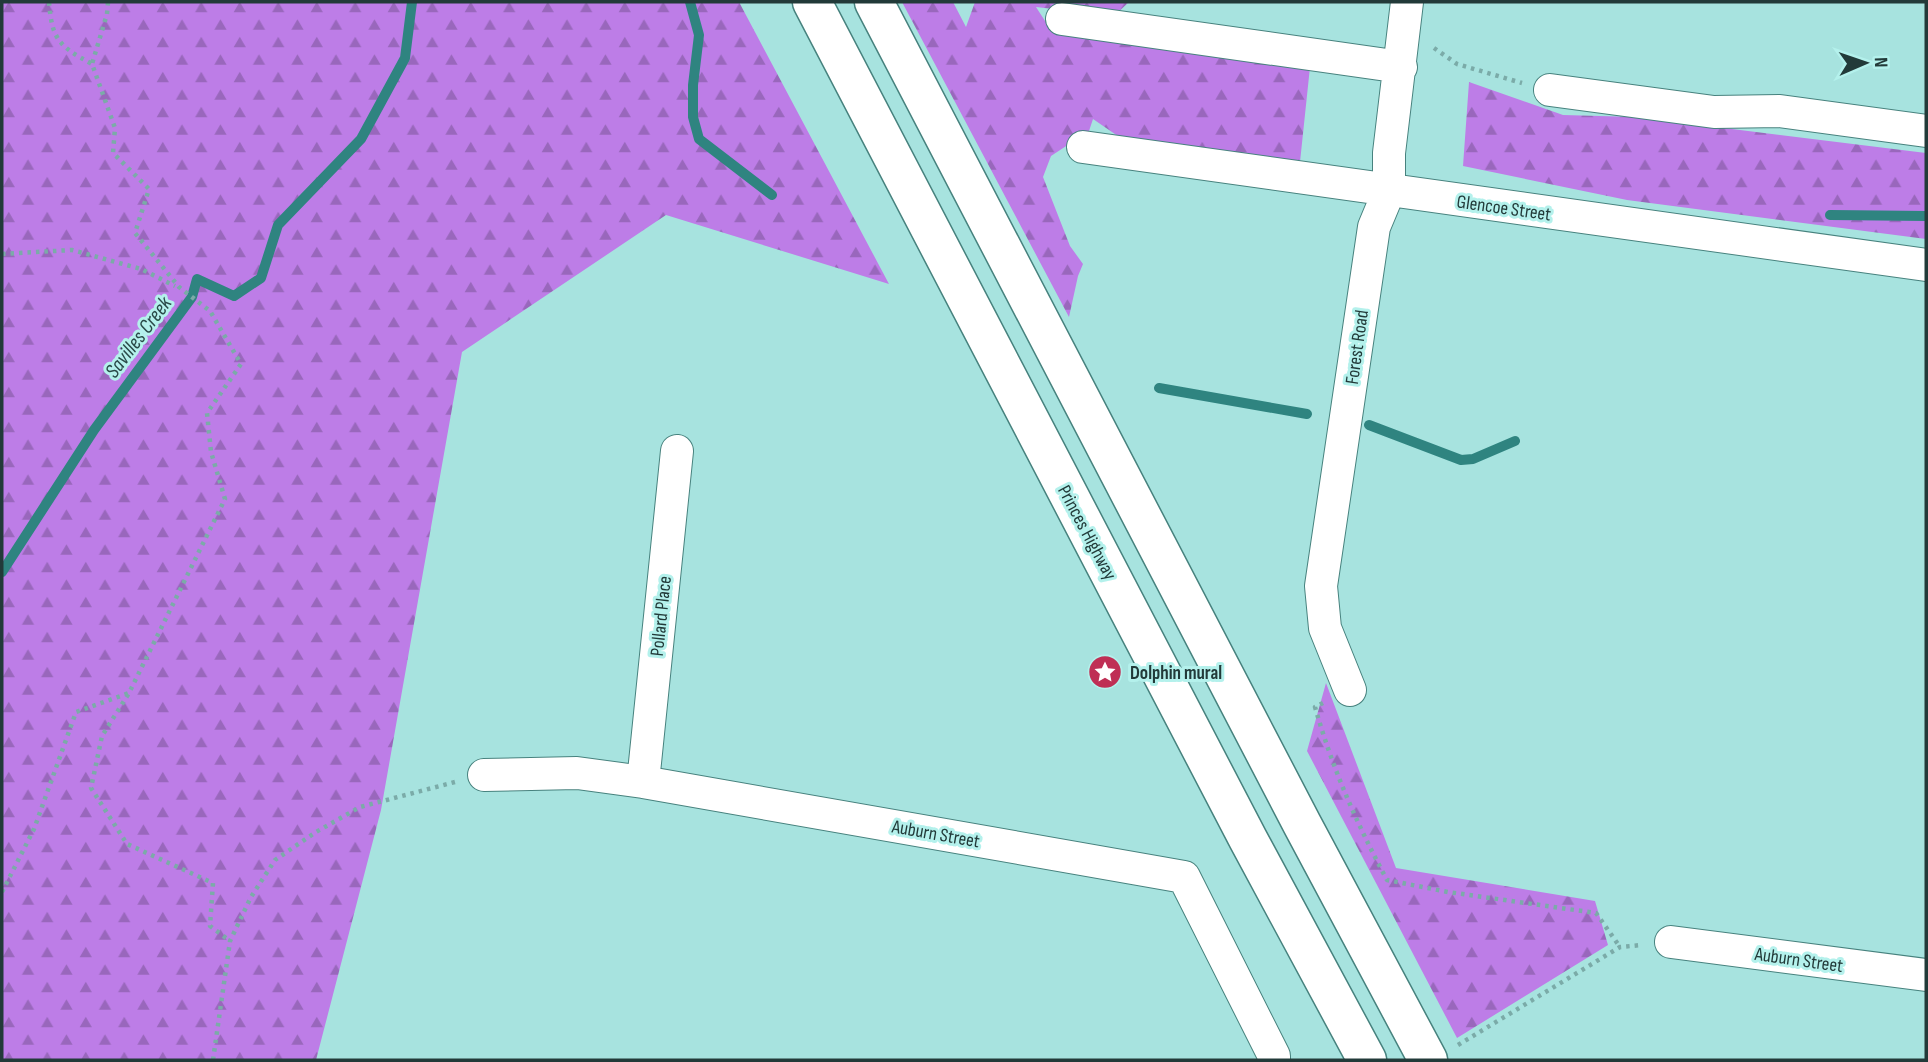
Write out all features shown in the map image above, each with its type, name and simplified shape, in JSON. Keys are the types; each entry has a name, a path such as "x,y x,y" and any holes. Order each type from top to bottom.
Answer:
{"highway":[{"name":"Princes Highway","path":"812,2 1248,839 1367,1060"},
{"path":"874,2 1302,824 1442,1053"}],"street":[{"name":"Forest Road","path":"1350,690 1325,628 1321,586 1374,227 1389,191 1390,153 1407,2"},
{"path":"1062,19 1401,67"},
{"path":"1550,90 1714,112 1780,111 1926,131"},
{"name":"Glencoe Street","path":"1083,147 1926,265"},
{"name":"Pollard Place","path":"643,782 677,451"},
{"name":"Auburn Street","path":"484,775 577,773 643,782 1184,877 1274,1060"},
{"name":"Auburn Street","path":"1671,942 1926,975"}],"path":[{"path":"50,2 51,28 58,39 66,49 92,64"},
{"path":"108,2 92,64 115,128 113,153 149,189 135,233 179,288"},
{"path":"1430,45 1457,64 1550,90"},
{"path":"2,254 72,250 141,270 179,288 209,311 241,364 207,413 211,452 225,499 129,693 102,737 91,788 127,844 214,883 210,926 230,941"},
{"path":"1350,690 1315,708 1328,753 1355,820 1387,880 1448,892 1596,913 1620,947 1442,1053"},
{"path":"2,892 34,829 76,712 129,693"},
{"path":"213,1060 230,941 251,897 275,860 360,807 484,775"}],"green space":[{"path":"2,2 739,2 889,284 666,215 462,352 381,810 316,1060 2,1060"},
{"path":"902,2 953,2 966,27 975,2 1129,2 1114,16 1036,7 1047,24 1060,34 1310,67 1300,162 1128,143 1093,119 1089,131 1051,156 1043,177 1070,246 1083,264 1069,317"},
{"path":"1469,82 1563,115 1636,117 1926,153 1926,239 1627,200 1463,166"},
{"path":"1326,683 1396,868 1595,901 1608,945 1457,1038 1307,751"}],"waterway":[{"name":"Savilles Creek","path":"2,572 94,430 192,297 197,279 234,296 261,278 278,225 361,139 405,58 412,2"},
{"path":"690,2 699,35 693,85 693,117 699,139 772,195"},
{"path":"1830,215 1926,216"},
{"path":"1159,388 1307,414"},
{"path":"1369,425 1461,460 1473,459 1515,441"}],"place":[{"name":"Dolphin mural","path":"1105,672"}]}
